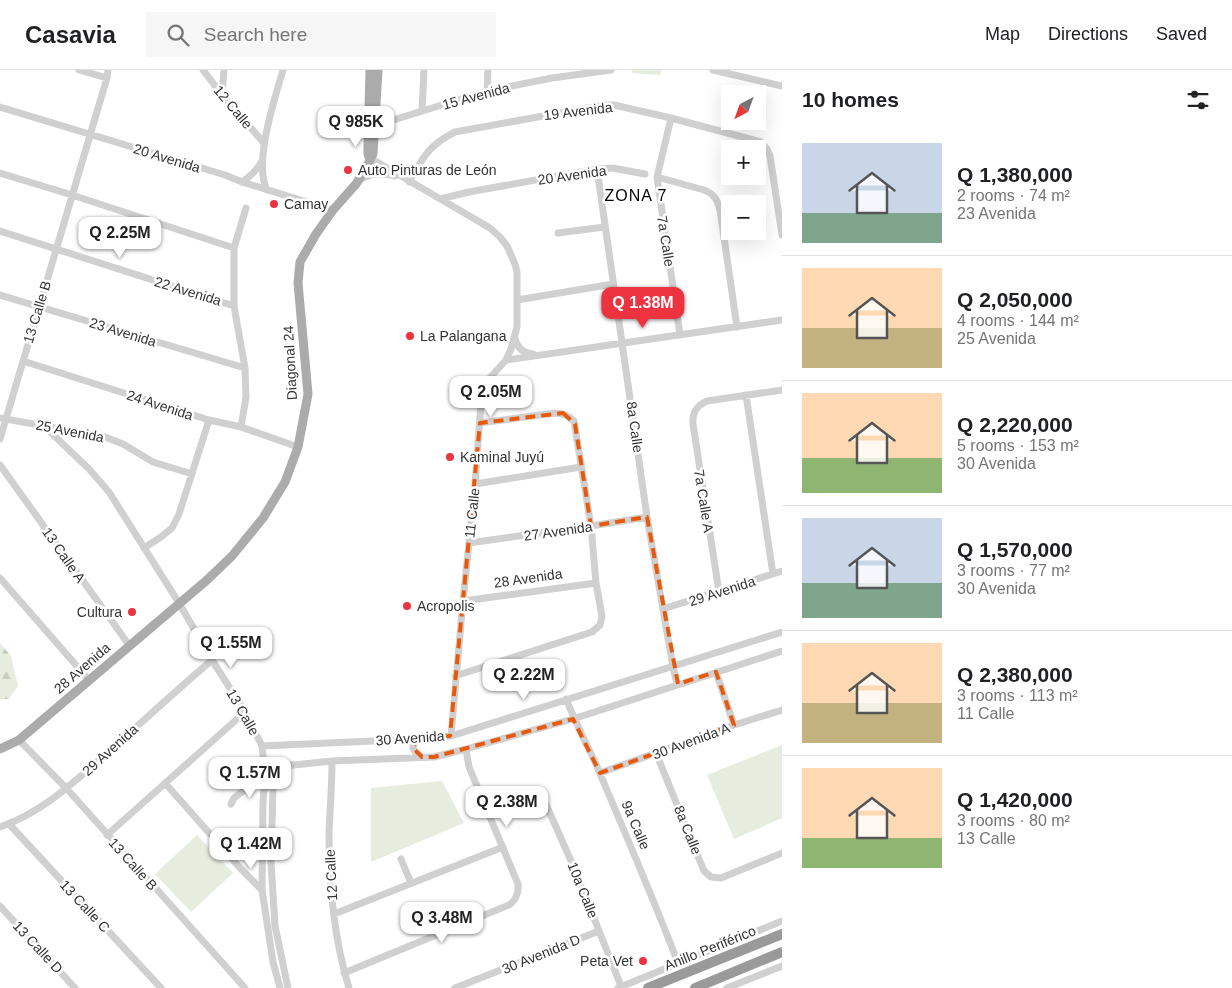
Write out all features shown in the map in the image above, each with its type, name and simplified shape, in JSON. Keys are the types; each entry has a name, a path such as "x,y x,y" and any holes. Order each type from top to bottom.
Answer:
{"highway":[{"name":"Anillo Periférico","path":"648,988 782,934"},
{"path":"696,988 782,952"}],"main road":[{"path":"370,70 368,144 370,160"},
{"path":"370,160 373,154 378,70"},
{"name":"Diagonal 24","path":"179,603 232,556 264,518 285,482 298,447 308,394 298,283 300,262 316,234 333,210 359,180 370,160"},
{"name":"28 Avenida","path":"0,749 19,740 179,603"}],"street":[{"path":"78,70 108,74"},
{"name":"12 Calle","path":"203,70 264,143"},
{"path":"222,94 224,70"},
{"path":"266,190 263,178 264,143 283,70"},
{"path":"422,111 424,70"},
{"path":"487,91 488,70"},
{"name":"15 Avenida","path":"374,126 487,91 552,74 610,70"},
{"path":"712,70 782,86"},
{"name":"13 Calle B","path":"0,439 3,418 23,361 108,74"},
{"name":"19 Avenida","path":"406,180 429,149 446,136 459,130 614,105 759,140 766,146 770,156 778,190"},
{"name":"20 Avenida","path":"0,108 224,175 333,210"},
{"name":"7a Calle","path":"671,118 657,177 680,335"},
{"path":"242,182 258,169 263,158"},
{"name":"11 Calle","path":"370,160 377,162 495,232 510,251 517,272 518,300 515,335 506,360 488,380 481,403 475,484 450,736"},
{"name":"20 Avenida","path":"440,199 468,192 597,169 612,168 645,174"},
{"name":"8a Calle","path":"597,169 647,516 673,667 678,684"},
{"path":"0,173 234,248"},
{"name":"11 Calle","path":"359,180 367,175 385,174 406,180"},
{"path":"657,177 704,190 712,194 716,199 720,210 737,327"},
{"path":"778,190 782,235"},
{"path":"240,427 246,397 245,368 234,306 234,248 246,208"},
{"path":"558,233 604,227"},
{"name":"22 Avenida","path":"0,231 234,306"},
{"path":"518,300 613,284"},
{"name":"23 Avenida","path":"0,295 245,368"},
{"path":"506,360 782,320"},
{"path":"515,335 516,344 522,350 528,354 538,355"},
{"name":"24 Avenida","path":"23,361 210,420 240,427 298,447"},
{"path":"773,574 746,395 782,390"},
{"name":"7a Calle A","path":"718,592 693,416 700,404 746,395"},
{"path":"455,676 590,633 598,628 602,616 596,583 591,526 575,424 569,416 563,413 480,423"},
{"name":"25 Avenida","path":"3,418 105,436 123,444 153,462 192,474"},
{"path":"144,548 172,528 179,514 210,420"},
{"name":"13 Calle","path":"44,426 89,469 109,492 245,712 262,746 265,765 262,890 272,962 280,988"},
{"name":"13 Calle A","path":"0,465 129,645"},
{"path":"475,484 582,467"},
{"name":"27 Avenida","path":"468,543 591,526 647,516"},
{"name":"29 Avenida","path":"663,609 782,571"},
{"path":"0,578 88,680"},
{"name":"28 Avenida","path":"462,602 596,583"},
{"name":"30 Avenida","path":"262,746 450,736 782,632"},
{"name":"30 Avenida","path":"265,765 434,757 574,718 782,651"},
{"name":"29 Avenida","path":"0,827 40,808 67,789 212,660"},
{"path":"716,672 734,725"},
{"name":"9a Calle","path":"566,699 600,773 678,963"},
{"name":"30 Avenida A","path":"600,773 734,725 782,710"},
{"path":"107,835 245,712"},
{"path":"418,739 413,743 412,748 422,757"},
{"name":"13 Calle B","path":"19,740 67,789 245,988"},
{"path":"344,973 509,905 514,901 518,893 518,884 469,767 466,749"},
{"name":"8a Calle","path":"656,753 704,870 711,877 721,878 782,853"},
{"name":"12 Calle","path":"332,761 329,835 330,868 334,914 348,988"},
{"path":"264,793 272,776 287,765"},
{"path":"287,765 274,787 271,863 275,926 288,988"},
{"path":"231,804 234,798 265,774"},
{"path":"164,783 262,890"},
{"name":"10a Calle","path":"486,806 526,794 538,796 544,800 599,930 619,987"},
{"name":"13 Calle C","path":"9,824 160,988"},
{"path":"334,914 503,847"},
{"path":"401,859 411,883"},
{"name":"13 Calle D","path":"0,906 75,988"},
{"path":"619,987 782,921"},
{"name":"30 Avenida D","path":"455,988 599,930"},
{"path":"726,988 782,966"}],"highlighted area":[{"path":"563,413 575,424 591,526 647,517 678,684 716,672 734,725 600,773 573,719 434,757 422,757 413,748 418,739 450,736 480,423"}],"green space":[{"path":"632,70 661,70 660,75 632,73"},
{"path":"0,643 11,656 18,686 9,699 0,699"},
{"path":"782,745 782,818 734,839 707,775"},
{"path":"442,781 464,823 371,862 371,788"},
{"path":"197,835 233,873 191,912 155,874"}],"place":[{"name":"Auto Pinturas de León","path":"348,170"},
{"name":"Camay","path":"274,204"},
{"name":"La Palangana","path":"410,336"},
{"name":"Kaminal Juyú","path":"450,457"},
{"name":"Acropolis","path":"407,606"},
{"name":"Cultura","path":"132,612"},
{"name":"Peta Vet","path":"643,961"}],"district":[{"name":"ZONA 7","path":"636,195"}]}
